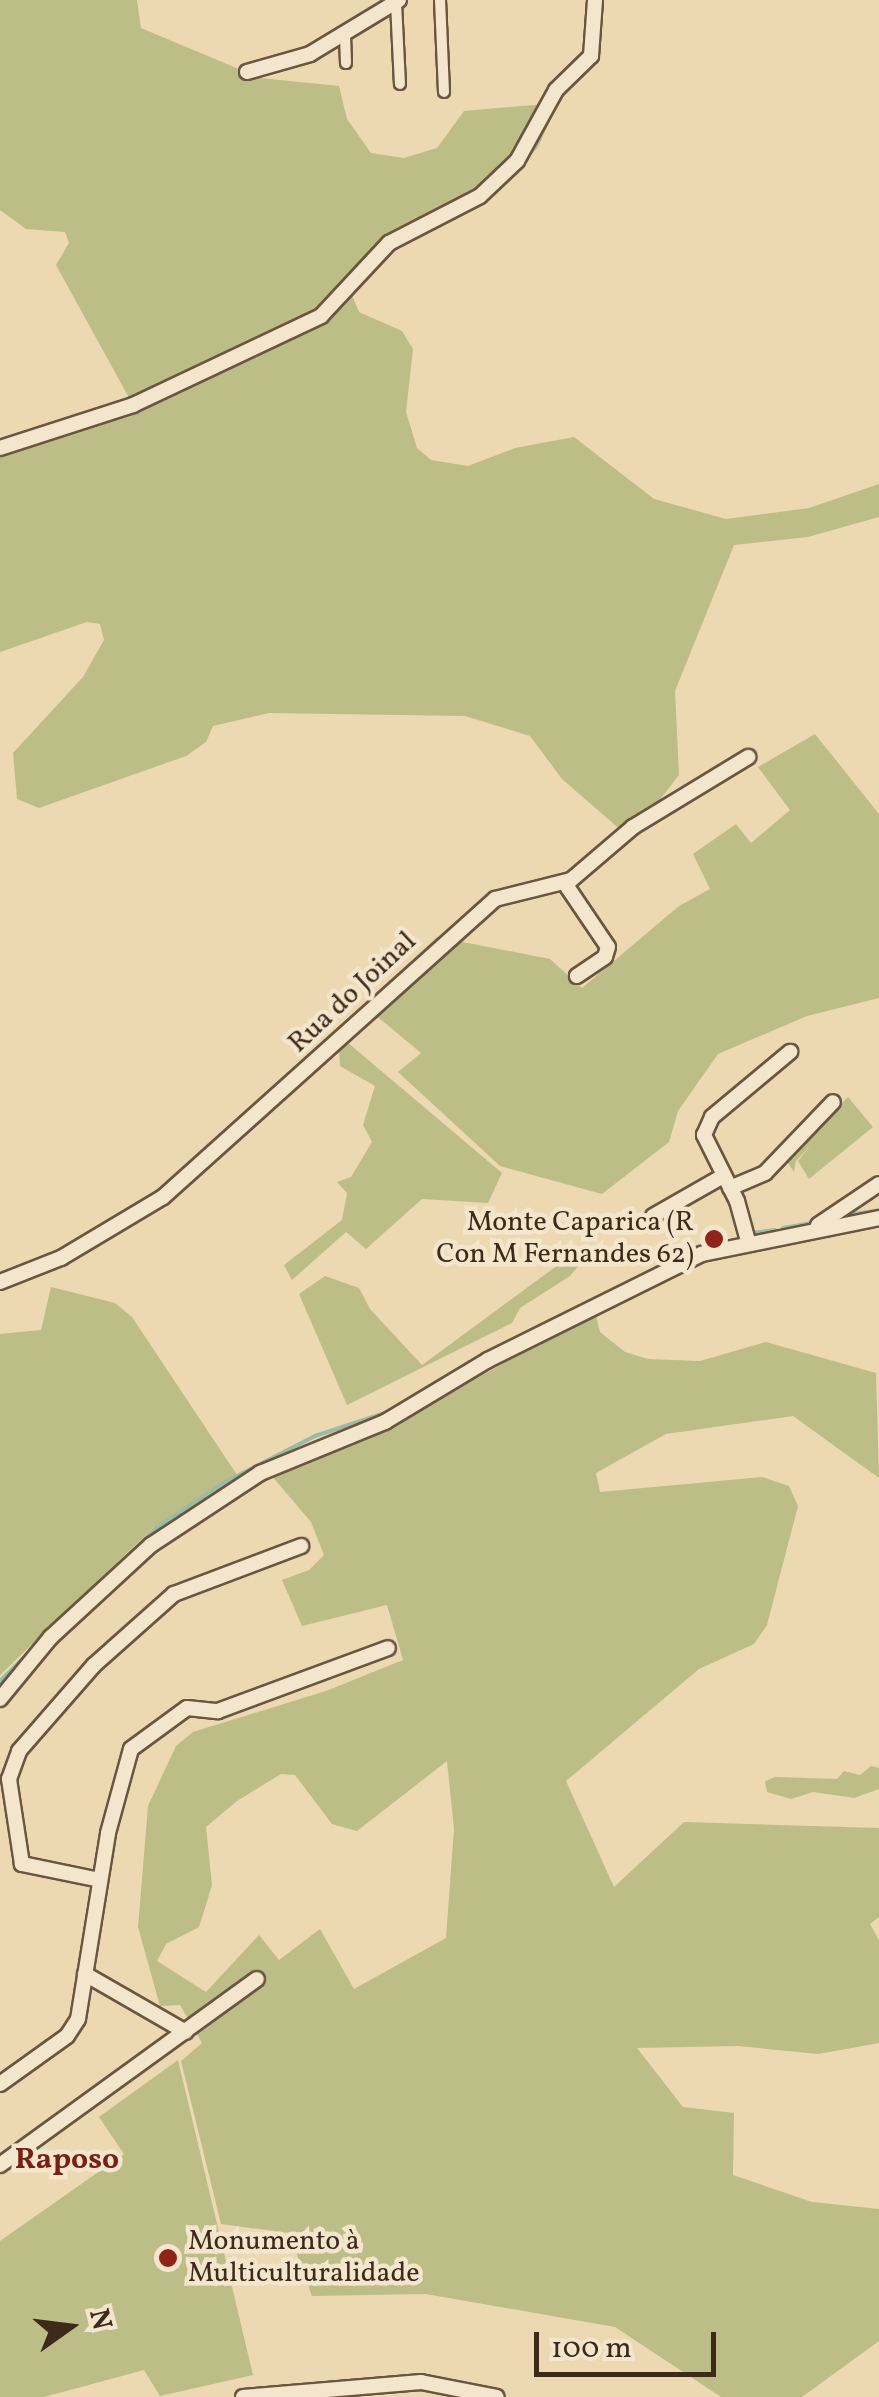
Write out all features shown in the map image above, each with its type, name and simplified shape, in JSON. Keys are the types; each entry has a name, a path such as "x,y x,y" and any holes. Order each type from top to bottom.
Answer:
{"street":[{"path":"440,0 444,92"},
{"path":"0,448 133,405 321,316 389,243 480,196 518,162 556,90 592,56 596,0"},
{"path":"247,72 310,54 397,2"},
{"path":"397,2 400,84"},
{"path":"345,35 346,63"},
{"name":"Rua do Joinal","path":"0,1282 61,1258 163,1198 494,899 564,882 633,827 748,757"},
{"path":"564,882 608,947 606,957 577,976"},
{"path":"748,1241 727,1182 705,1145 707,1124 790,1052"},
{"path":"653,1216 727,1182 765,1173 833,1102"},
{"path":"810,1230 879,1184"},
{"path":"0,1699 51,1637 199,1508 286,1461 400,1414 488,1360 702,1254 748,1241 879,1218"},
{"path":"100,1880 22,1864 9,1779 17,1753 94,1665 174,1594 300,1546"},
{"path":"0,2084 72,2031 122,1767 136,1745 188,1708 218,1712 388,1648"},
{"path":"85,1974 186,2032"},
{"path":"0,2165 257,1980"},
{"path":"243,2397 421,2382 497,2397"}],"green space":[{"path":"0,0 137,0 141,28 260,78 339,86 347,119 371,153 404,158 437,148 464,111 558,103 538,147 512,178 471,210 400,243 349,288 359,312 402,331 413,349 406,412 417,448 431,460 468,466 515,448 574,437 654,499 726,519 809,508 879,484 879,517 808,537 734,545 675,691 679,775 630,838 562,779 530,736 465,716 269,713 213,726 206,742 186,756 39,808 17,799 13,753 83,677 104,640 100,624 87,622 0,652 0,448 133,405 56,265 69,243 65,232 26,229 0,210"},
{"path":"815,734 879,814 879,998 807,1016 718,1054 678,1111 669,1142 602,1194 500,1166 398,1072 421,1053 379,1018 348,1021 437,937 550,959 582,988 679,906 710,889 693,854 736,824 751,843 790,810 758,767"},
{"path":"347,1042 502,1173 488,1203 422,1199 366,1249 346,1232 292,1280 284,1265 342,1220 347,1193 337,1182 351,1177 372,1142 363,1125 375,1086 340,1066 339,1050"},
{"path":"848,1097 873,1127 809,1179 798,1161 811,1145 796,1161 794,1172 784,1157"},
{"path":"761,1249 710,1259 596,1316 600,1332 625,1352 648,1359 700,1361 766,1342 876,1373 879,1478 793,1416 666,1434 596,1473 600,1492 762,1477 789,1486 798,1506 767,1625 754,1644 699,1669 566,1781 614,1887 684,1822 879,1828 879,1917 870,1924 879,1940 879,2043 818,2054 738,2046 637,2048 683,2107 734,2113 733,2175 812,2202 879,2209 879,2341 802,2397 721,2397 615,2327 426,2294 312,2296 289,2233 221,2224 181,2061 202,2043 180,2005 160,2006 138,1927 148,1806 176,1746 193,1732 326,1691 403,1660 387,1605 302,1626 282,1580 309,1570 324,1555 311,1522 271,1475 387,1428 596,1312 710,1258","holes":["447,1761 454,1829 446,1938 354,1989 320,1929 279,1960 259,1935 206,1992 157,1961 166,1944 199,1927 212,1885 206,1827 237,1801 281,1774 295,1775 332,1824 357,1831"]},
{"path":"591,1251 570,1276 520,1308 512,1323 347,1405 299,1294 325,1276 359,1288 370,1309 422,1365 562,1262"},
{"path":"51,1287 115,1303 132,1317 245,1487 155,1526 0,1675 0,1334 41,1330"},
{"path":"871,1766 879,1768 879,1789 854,1798 813,1792 791,1799 767,1792 765,1781 775,1777 837,1779 844,1771 860,1775"},
{"path":"178,2060 253,2375 160,2396 144,2370 44,2397 0,2397 0,2241 124,2154 99,2117"}],"waterway":[{"path":"842,1216 879,1210"},
{"path":"783,1228 811,1223"},
{"path":"751,1233 775,1230"},
{"path":"401,1405 474,1361"},
{"path":"0,1681 156,1528 225,1482 315,1436 388,1412"}],"place":[{"name":"Monte Caparica (R Con M Fernandes 62)","path":"714,1239"},
{"name":"Monumento à Multiculturalidade","path":"168,2258"}],"district":[{"name":"Raposo","path":"67,2160"}]}
